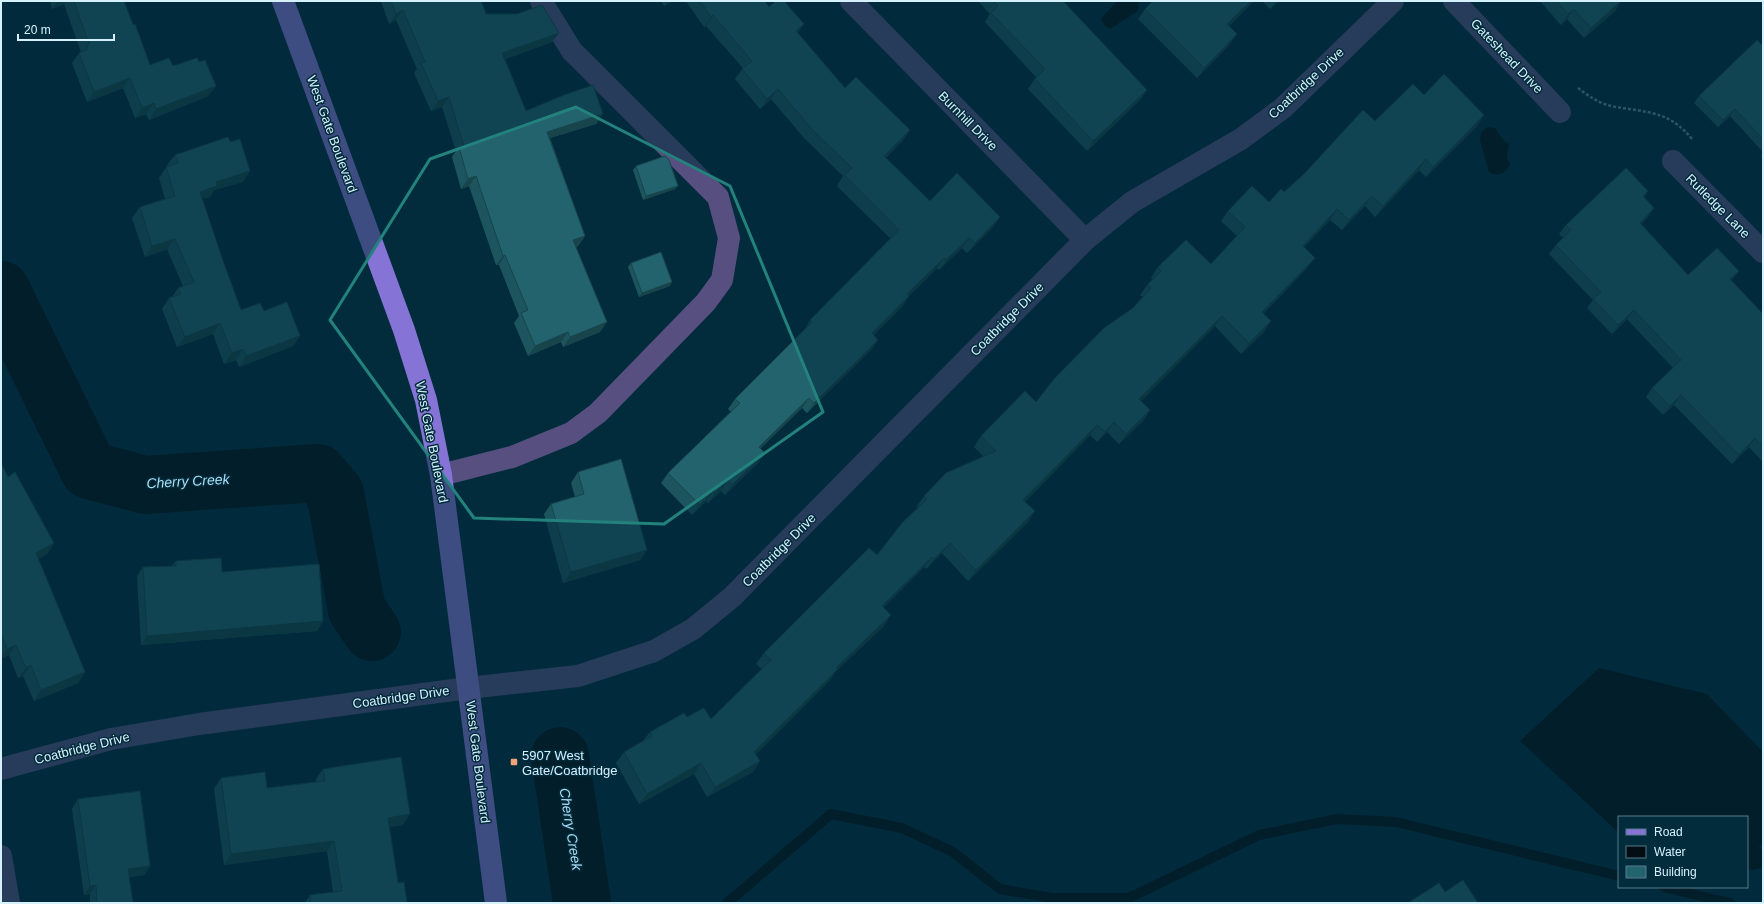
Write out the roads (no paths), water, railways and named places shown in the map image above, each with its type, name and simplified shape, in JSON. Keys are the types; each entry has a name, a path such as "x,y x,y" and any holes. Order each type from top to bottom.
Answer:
{"main road":[{"name":"West Gate Boulevard","path":"283,1 404,330 426,400 441,475 496,903"}],"street":[{"path":"441,475 512,457 571,433 598,413 706,302 722,280 729,238 718,197 572,51 541,1"},
{"name":"Burnhill Drive","path":"851,1 1085,240"},
{"name":"Coatbridge Drive","path":"1,769 111,739 199,724 468,688 578,676 654,651 693,629 732,597 1085,240 1132,202 1242,138 1283,108 1393,1"},
{"name":"Gateshead Drive","path":"1454,1 1560,112"},
{"name":"Rutledge Lane","path":"1673,161 1763,252"},
{"path":"1,856 9,903"}],"water":[{"path":"1117,1 1139,1 1138,11 1110,29 1105,26 1101,19"},
{"path":"1488,127 1495,128 1504,141 1509,144 1507,158 1510,164 1501,174 1492,174 1489,172 1480,140 1481,132"},
{"path":"1599,668 1707,694 1763,752 1763,843 1759,847 1763,851 1763,867 1753,870 1748,869 1748,816 1618,816 1618,832 1520,741"}],"waterway":[{"name":"Cherry Creek","path":"1,290 89,470 145,485 318,473 335,493 357,610 372,632"},
{"name":"Cherry Creek","path":"560,756 582,903"},
{"path":"727,903 831,814 902,828 953,852 1000,889 1052,898 1129,898 1259,835 1337,819 1396,822 1618,876"},
{"path":"1668,888 1730,903"}],"place":[{"name":"5907 West Gate/Coatbridge","path":"514,762"}]}
